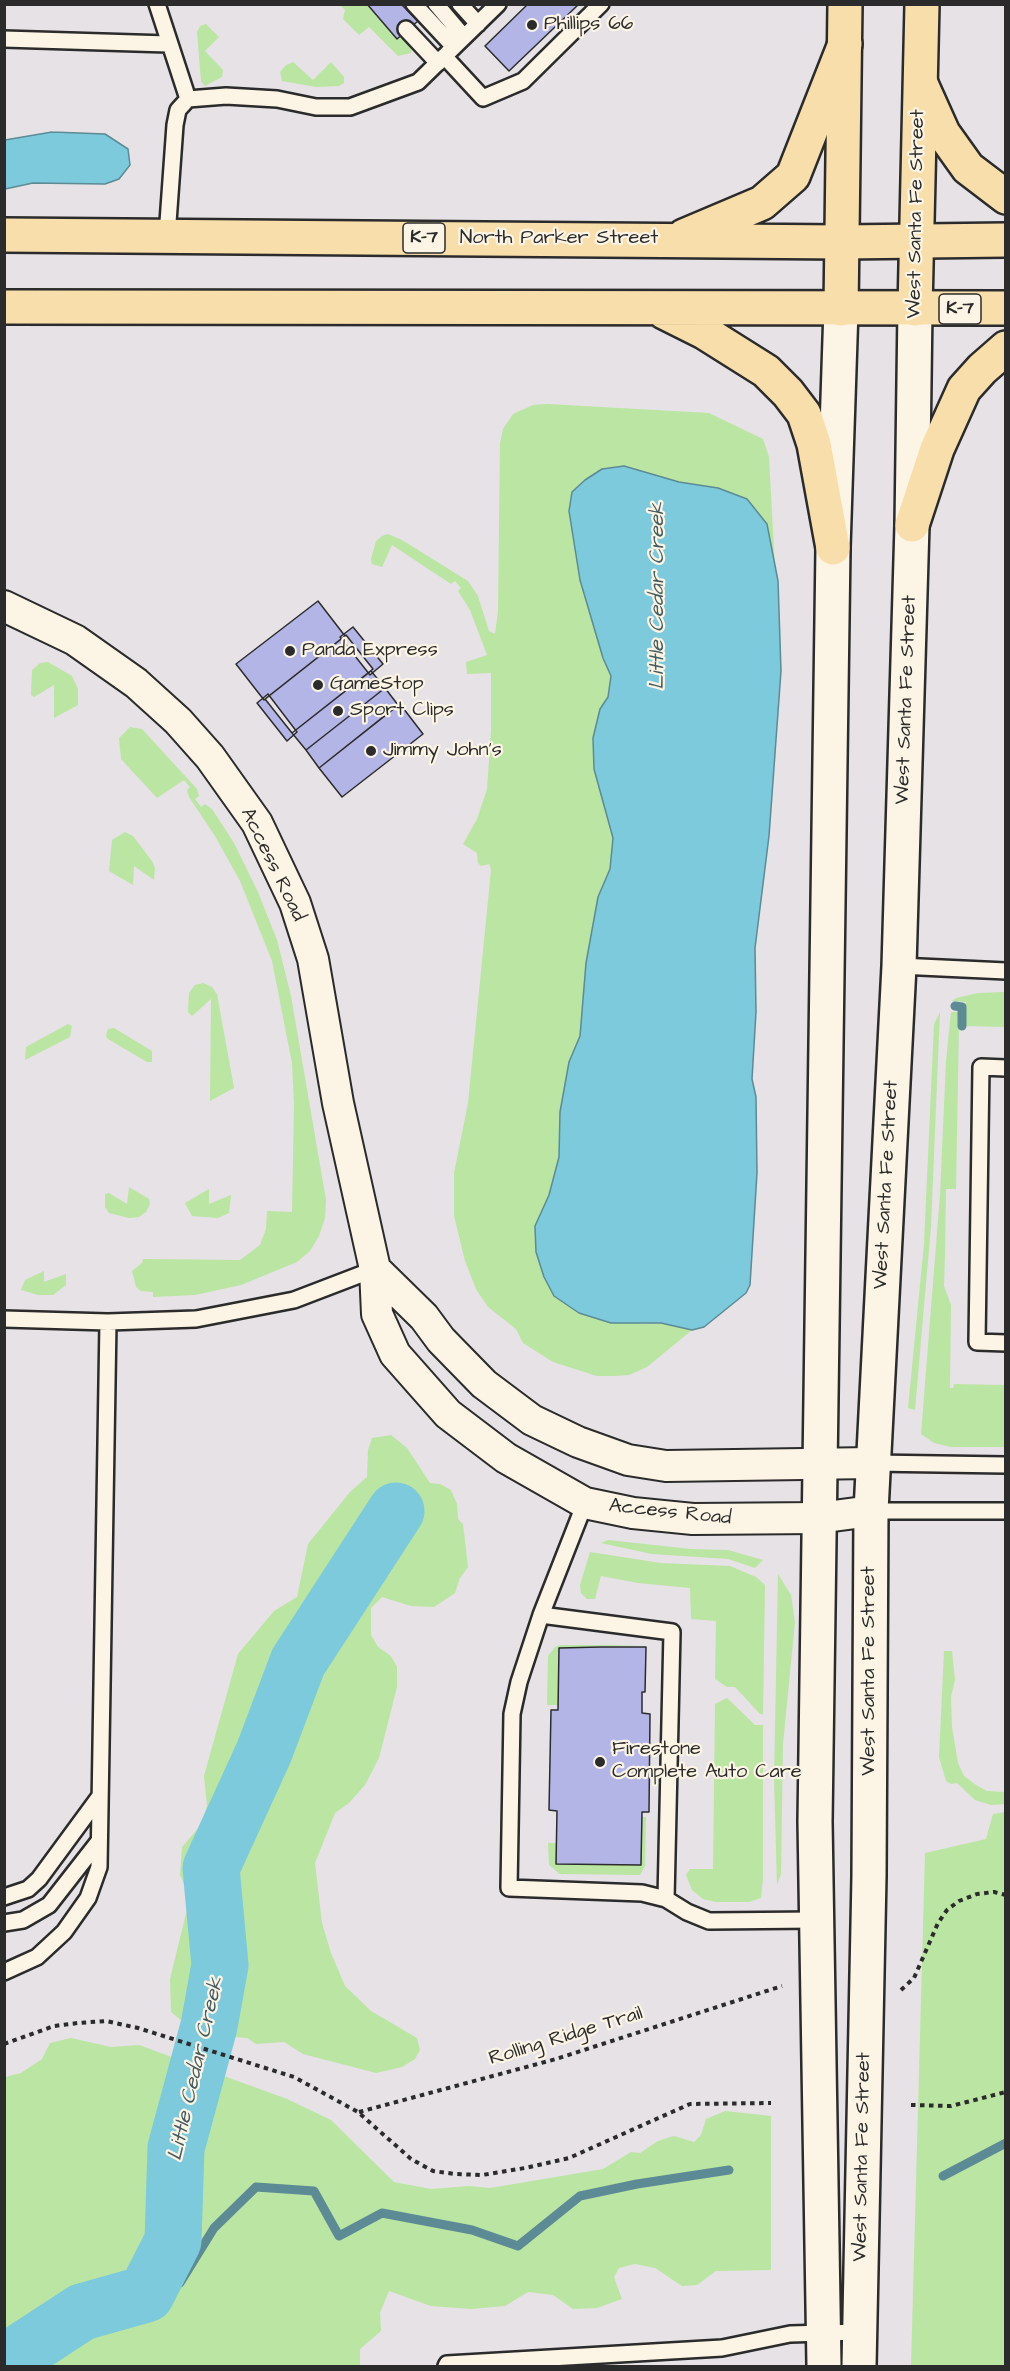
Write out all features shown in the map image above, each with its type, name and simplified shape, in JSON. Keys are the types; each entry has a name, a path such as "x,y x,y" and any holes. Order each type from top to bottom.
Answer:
{"main road":[{"name":"West Santa Fe Street","path":"841,309 845,4"},
{"name":"West Santa Fe Street","path":"915,309 922,4"},
{"path":"674,240 721,218 762,203 793,176 845,44"},
{"path":"921,84 943,133 968,168 1005,197"},
{"name":"North Parker Street","path":"4,236 843,242 1005,240"},
{"name":"K-7","path":"4,307 1005,308"},
{"path":"657,309 704,332 766,371 788,393 804,414 814,444 833,548"},
{"path":"912,525 937,449 964,389 1005,348"}],"street":[{"name":"West Santa Fe Street","path":"824,2367 816,1920 818,1518 833,548 841,309"},
{"name":"West Santa Fe Street","path":"859,2367 869,1876 872,1464 899,966 912,525 915,309"},
{"name":"Access Road","path":"4,606 75,640 136,683 178,721 210,757 257,824 294,903 313,959 338,1103 375,1269 377,1314 395,1354 448,1414 506,1458 585,1503 633,1513 693,1519 818,1518 871,1510"},
{"path":"375,1269 424,1317 441,1340 484,1384 532,1420 578,1442 628,1460 666,1466 872,1464"}],"lane":[{"path":"157,4 168,44 188,99"},
{"path":"414,4 483,98 523,81 601,4"},
{"path":"435,4 450,51"},
{"path":"460,4 478,24"},
{"path":"167,236 175,125 178,110 188,99 226,96 277,99 316,107 350,107 418,82 498,4"},
{"path":"406,29 450,51"},
{"path":"4,39 168,44"},
{"path":"899,966 1005,971"},
{"path":"1005,1068 981,1067 977,1342 1005,1343"},
{"path":"4,1319 108,1322 196,1319 294,1300 375,1269"},
{"path":"4,1972 37,1957 64,1932 88,1898 99,1867 108,1322"},
{"path":"872,1464 1005,1465"},
{"path":"585,1503 542,1615 519,1682 512,1714 509,1888 642,1893 666,1899 687,1912 710,1921 816,1920"},
{"path":"871,1510 1005,1511"},
{"path":"542,1615 672,1632 666,1899"},
{"path":"4,1897 28,1889 39,1879 100,1796"},
{"path":"4,1923 23,1920 49,1905 99,1841"},
{"path":"446,2367 447,2364 722,2348 790,2334 860,2332"}],"path":[{"path":"900,1990 914,1978 938,1923 947,1910 959,1901 977,1894 994,1892 1005,1894"},
{"name":"Rolling Ridge Trail","path":"358,2112 556,2059 782,1986"},
{"path":"4,2044 45,2028 78,2023 106,2021 138,2028 294,2077 358,2112 411,2159 433,2171 482,2175 525,2169 569,2158 690,2104 771,2103"},
{"path":"911,2105 951,2106 1005,2092"}],"green space":[{"path":"340,5 367,5 395,34 396,39 403,37 412,46 411,53 398,56 369,27 359,35 343,19 345,10"},
{"path":"206,24 219,37 205,51 223,70 222,77 205,86 201,81 197,32 200,26"},
{"path":"293,62 313,80 331,62 344,77 344,83 339,86 316,87 282,81 280,72 286,65"},
{"path":"533,405 709,413 763,439 769,457 775,568 767,524 718,488 679,482 624,466 603,658 611,676 608,697 600,709 593,739 594,769 613,838 610,869 598,897 586,963 580,1036 569,1062 560,1112 560,1157 549,1195 535,1226 536,1252 544,1277 641,1324 661,1323 692,1330 647,1367 629,1375 597,1376 553,1362 523,1343 516,1329 488,1307 476,1289 465,1261 454,1216 454,1173 468,1103 491,870 489,864 481,866 478,863 477,853 463,844 477,819 487,789 491,731 491,673 467,674 466,662 487,655 470,610 458,591 461,588 455,581 451,584 392,545 382,567 372,564 371,559 376,541 382,536 388,534 402,540 468,581 478,596 489,631 495,634 498,611 500,443 503,429 513,414"},
{"path":"48,662 72,676 78,689 78,705 54,718 54,685 34,697 31,695 32,670 40,663"},
{"path":"130,727 142,729 197,789 199,796 195,799 201,807 205,804 212,809 234,843 258,892 277,940 291,996 326,1200 325,1218 319,1236 310,1251 297,1262 241,1285 195,1295 153,1297 153,1292 141,1291 136,1287 132,1271 142,1263 143,1259 240,1260 260,1245 266,1229 267,1211 292,1212 294,1104 292,1063 272,961 240,881 215,836 189,797 187,790 190,787 184,780 157,798 121,759 119,738"},
{"path":"125,832 133,836 152,861 155,868 154,880 134,866 133,885 109,871 112,840"},
{"path":"203,983 212,987 217,994 234,1088 210,1101 211,999 192,1016 188,1012 189,993 195,985"},
{"path":"1005,992 1005,1027 965,1026 966,1002 952,1001 978,993"},
{"path":"940,1012 931,1226 915,1410 908,1408 924,1244 934,1024"},
{"path":"951,1012 958,1012 959,1026 956,1189 946,1189 944,1286 951,1305 950,1388 953,1388 954,1384 1005,1385 1004,1447 951,1447 934,1443 921,1434 940,1195 946,1061"},
{"path":"68,1024 72,1026 70,1037 25,1060 26,1047"},
{"path":"114,1028 152,1051 152,1062 147,1062 108,1039 106,1036 108,1029"},
{"path":"129,1187 149,1199 150,1204 146,1212 139,1217 129,1218 109,1213 105,1207 105,1194 109,1193 127,1204"},
{"path":"209,1189 209,1204 231,1195 229,1213 218,1218 192,1216 185,1203"},
{"path":"44,1271 44,1282 66,1274 66,1285 53,1295 38,1295 21,1290 25,1280"},
{"path":"391,1435 407,1448 430,1483 440,1484 451,1490 457,1504 458,1519 463,1524 468,1567 460,1578 455,1593 434,1607 411,1606 382,1597 371,1608 371,1635 378,1647 391,1656 397,1667 397,1687 379,1758 365,1785 349,1803 335,1813 315,1863 322,1923 331,1953 345,1986 371,2011 417,2038 420,2050 415,2059 402,2067 376,2073 303,2054 284,2042 256,2044 247,2038 235,2037 220,2028 183,2022 171,2012 170,1979 190,1897 180,1875 182,1847 202,1824 207,1805 204,1776 238,1654 274,1611 297,1597 308,1544 350,1492 367,1477 368,1450 372,1438"},
{"path":"608,1540 691,1549 728,1550 763,1560 755,1568 728,1559 652,1554 601,1543"},
{"path":"590,1552 661,1563 730,1566 756,1577 765,1585 763,1714 760,1714 735,1687 727,1687 715,1679 716,1621 691,1619 690,1588 638,1583 601,1576 595,1599 587,1599 581,1593 580,1585"},
{"path":"778,1574 791,1595 795,1622 783,1744 781,1874 777,1885 774,1778"},
{"path":"561,1645 640,1645 559,1648 558,1705 547,1705 548,1656 555,1647"},
{"path":"944,1651 952,1651 955,1680 951,1697 952,1727 958,1763 964,1776 976,1785 987,1791 1005,1792 1005,1804 991,1805 975,1800 957,1783 951,1784 946,1781 939,1757"},
{"path":"727,1698 755,1725 763,1725 763,1878 761,1898 749,1902 716,1902 703,1899 692,1890 686,1875 690,1869 713,1869 715,1704"},
{"path":"1005,1812 1005,2366 911,2366 925,1853 986,1839 993,1814"},
{"path":"641,1817 646,1817 645,1866 640,1875 560,1874 549,1865 548,1843 556,1843 557,1864 640,1865"},
{"path":"71,2038 111,2047 139,2045 287,2099 331,2120 394,2182 431,2189 469,2186 490,2188 603,2169 631,2152 640,2153 658,2141 674,2136 694,2142 701,2135 706,2119 725,2111 771,2116 771,2270 716,2271 697,2285 682,2286 655,2268 635,2264 619,2268 614,2277 622,2299 597,2308 573,2309 553,2295 528,2292 505,2306 471,2309 431,2306 389,2291 380,2313 381,2331 360,2349 360,2366 5,2366 5,2077 21,2073 42,2059 50,2043"}],"water":[{"path":"52,132 105,134 128,149 130,165 119,179 105,184 33,183 5,189 5,140"},
{"path":"624,466 679,482 718,488 747,499 767,524 778,581 781,671 769,836 755,948 756,1012 752,1079 756,1097 757,1173 750,1285 746,1293 704,1327 692,1330 661,1323 611,1323 579,1313 554,1296 544,1277 536,1252 535,1226 549,1195 559,1157 560,1112 569,1062 580,1036 586,963 598,897 610,869 613,838 594,769 593,738 600,709 608,697 611,676 603,658 580,580 569,511 572,492 585,480 602,469"}],"building":[{"path":"367,4 401,4 418,21 397,39"},
{"name":"Phillips 66","path":"528,4 579,4 509,71 485,46"},
{"name":"Panda Express","path":"318,601 345,636 264,700 236,664"},
{"path":"353,627 383,664 370,675 340,637"},
{"name":"GameStop","path":"346,635 373,669 292,733 265,699"},
{"name":"Sport Clips","path":"371,671 385,688 306,750 292,733"},
{"path":"385,688 398,705 319,768 306,750"},
{"path":"268,694 297,732 287,741 257,703"},
{"name":"Jimmy John's","path":"400,704 423,734 342,797 319,768"},
{"name":"Firestone Complete Auto Care","path":"646,1647 642,1713 650,1714 649,1812 642,1812 641,1865 556,1864 557,1811 549,1810 551,1710 558,1710 559,1648"}],"waterway":[{"path":"955,1006 962,1007 962,1026"},
{"name":"Little Cedar Creek","path":"4,2363 82,2312 146,2294 173,2241 176,2148 209,2026 220,1965 211,1868 264,1752 298,1662 396,1511"},
{"path":"943,2176 1006,2143"},
{"path":"146,2294 180,2283 214,2228 256,2187 314,2191 339,2236 382,2213 472,2230 518,2246 580,2196 637,2184 729,2170"}],"place":[{"name":"Phillips 66","path":"532,25"},
{"name":"Panda Express","path":"290,651"},
{"name":"GameStop","path":"318,685"},
{"name":"Sport Clips","path":"338,711"},
{"name":"Jimmy John's","path":"371,751"},
{"name":"Firestone Complete Auto Care","path":"600,1762"}]}
